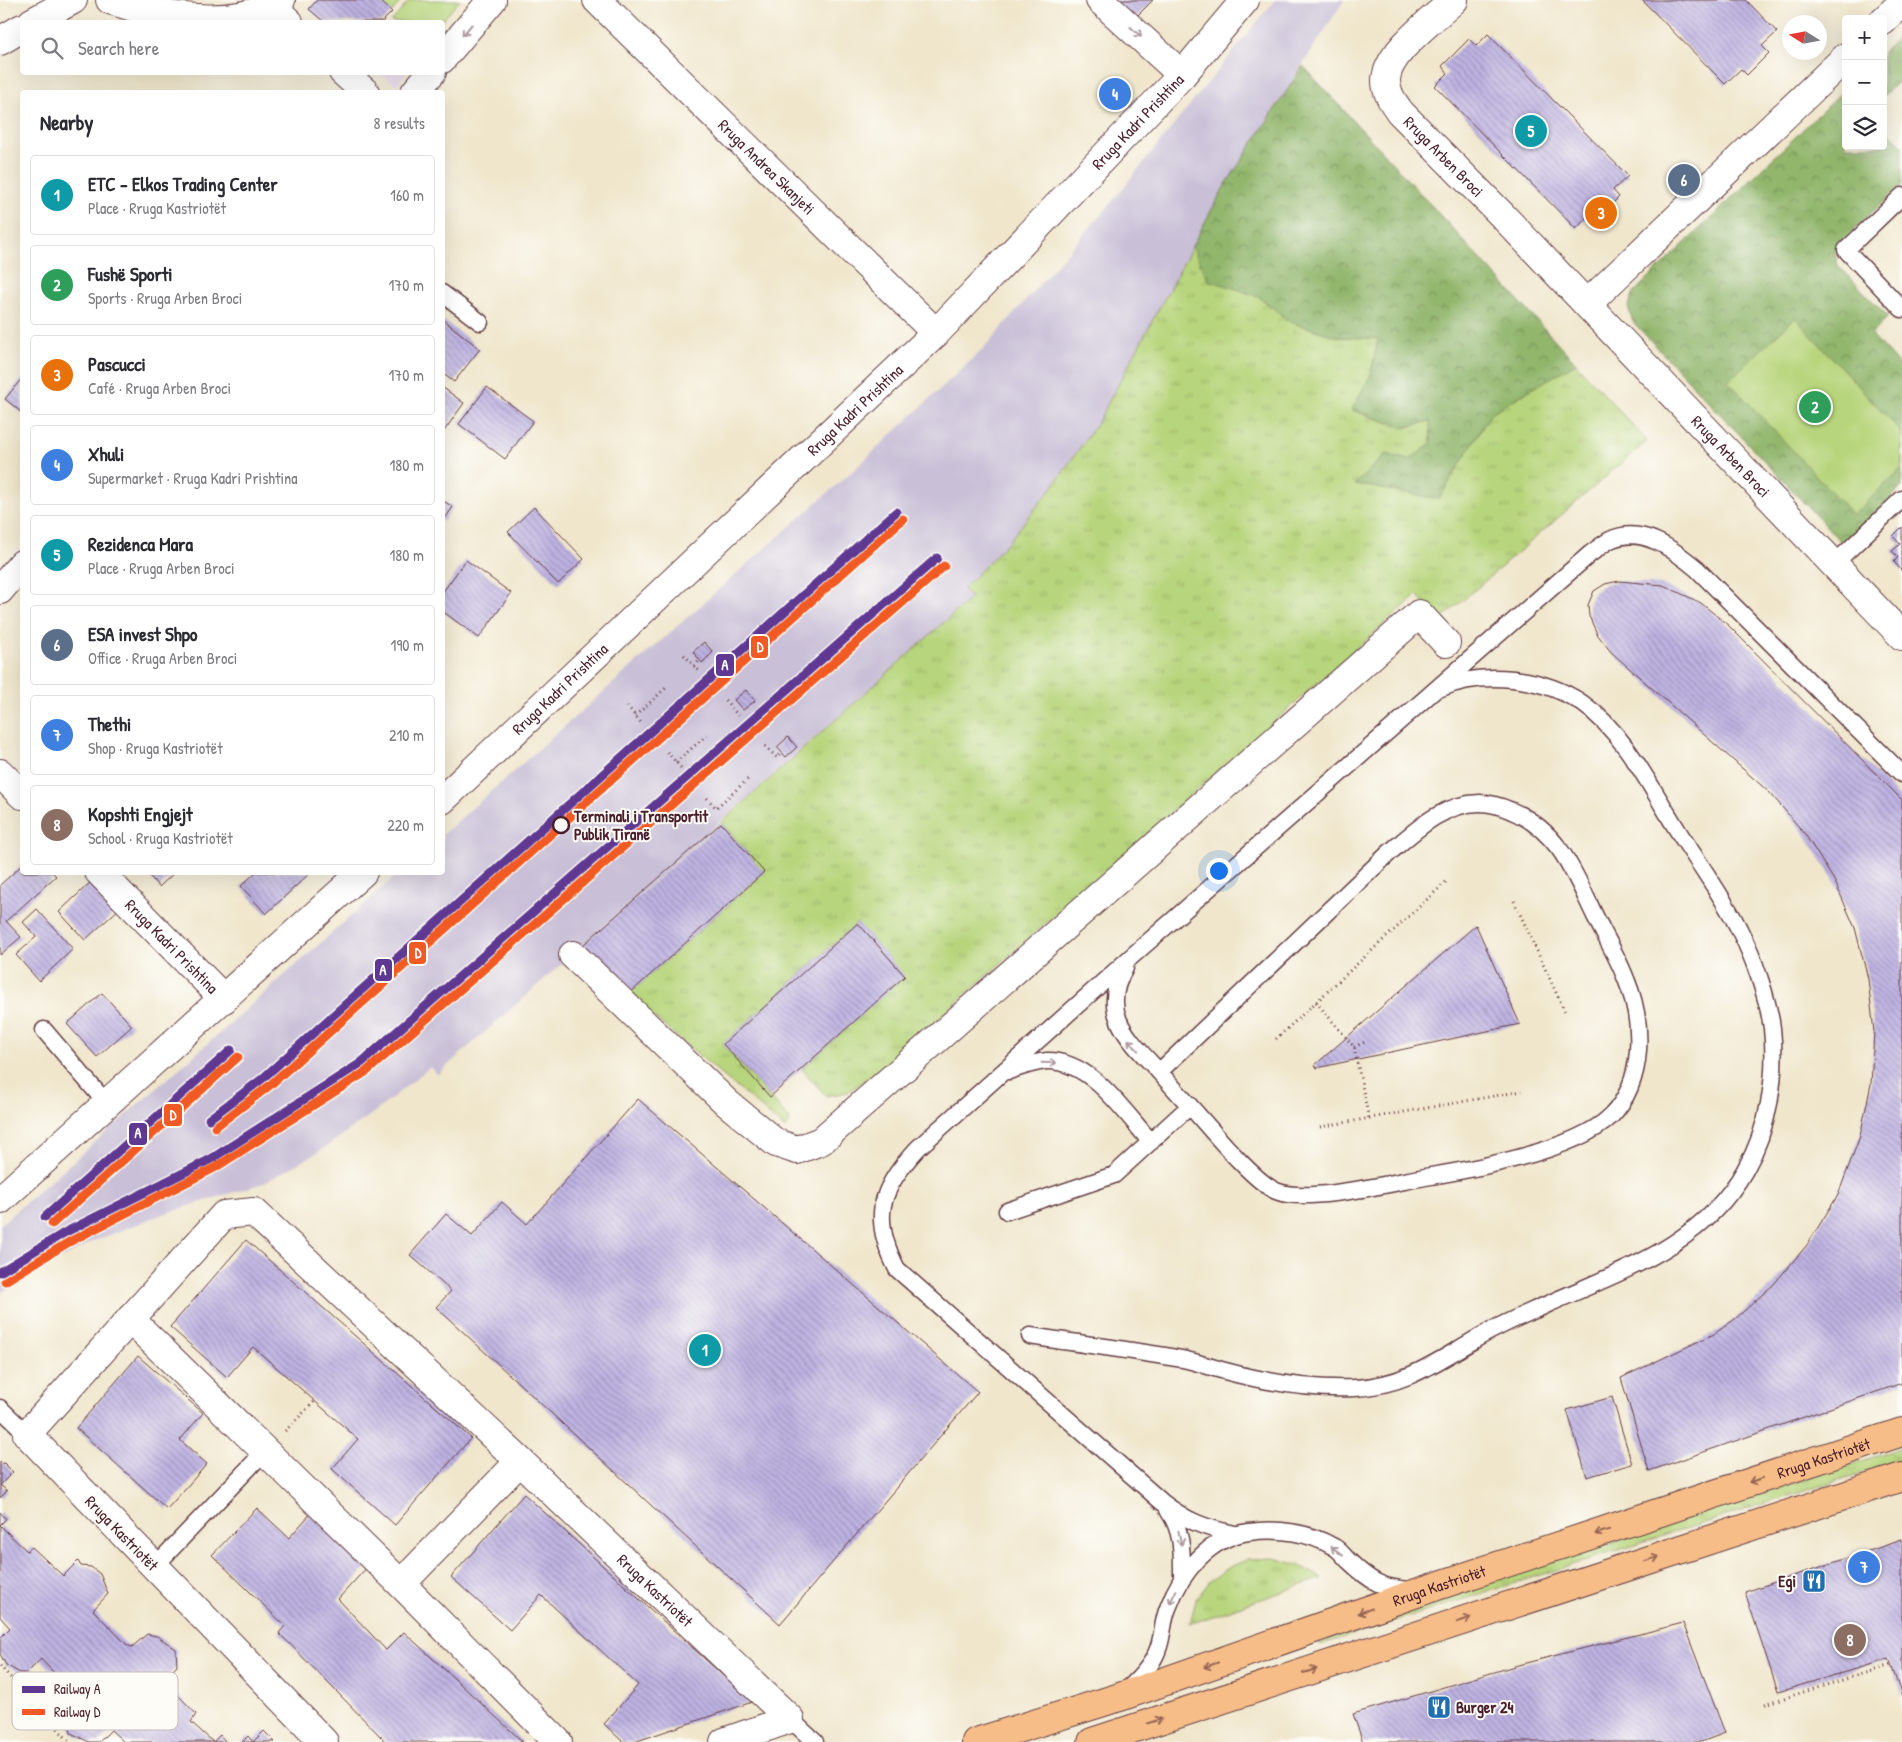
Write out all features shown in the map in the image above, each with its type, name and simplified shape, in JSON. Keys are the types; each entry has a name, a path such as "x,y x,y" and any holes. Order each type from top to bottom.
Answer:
{"main road":[{"name":"Rruga Kastriotët","path":"976,1742 1120,1696 1425,1590 1902,1432"},
{"path":"1092,1742 1902,1477"}],"street":[{"path":"36,20 73,0"},
{"path":"110,0 129,6 191,18 246,16 280,10"},
{"path":"445,55 492,0"},
{"name":"Rruga Andrea Skanjeti","path":"597,0 936,333"},
{"path":"1100,0 1182,74"},
{"name":"Rruga Kadri Prishtina","path":"445,797 936,333 1182,74 1245,0"},
{"name":"Rruga Arben Broci","path":"1454,0 1398,53 1388,67 1386,82 1390,97 1400,112 1587,304 1902,636"},
{"path":"0,41 20,29"},
{"path":"1587,304 1843,60"},
{"path":"346,75 363,90"},
{"path":"417,90 429,75"},
{"path":"0,590 20,566"},
{"path":"572,955 727,1103 776,1143 797,1150 821,1141 1419,614 1446,643"},
{"path":"0,773 20,794"},
{"name":"Rruga Kadri Prishtina","path":"102,875 224,999"},
{"name":"Rruga Kadri Prishtina","path":"0,1200 360,875"},
{"name":"Rruga Kastriotët","path":"324,1742 27,1434 224,1215 254,1212 520,1461 790,1719"},
{"path":"130,1319 401,1584 558,1742"},
{"path":"401,1584 520,1461"},
{"path":"724,1742 790,1719"}],"lane":[{"path":"1902,196 1846,250 1902,309"},
{"path":"445,295 480,322"},
{"path":"1834,564 1902,499"},
{"path":"1425,1590 1389,1588 1367,1578 1334,1547 1301,1534 1268,1529 1235,1534 1210,1529 1186,1520 1162,1502 897,1269 887,1250 882,1226 882,1210 890,1182 918,1148 1131,957 1590,554 1611,540 1634,536 1655,540 1676,551 1697,569 1902,774"},
{"path":"1030,1336 1186,1360 1228,1372 1282,1383 1358,1388 1389,1382 1413,1375 1436,1365 1478,1338 1658,1254 1692,1232 1719,1204 1744,1172 1760,1136 1770,1098 1774,1062 1771,1024 1758,974 1741,932 1682,837 1609,728 1582,704 1556,690 1530,682 1503,679 1474,679 1452,684 1434,691"},
{"path":"1131,957 1117,982 1114,1001 1118,1022 1125,1036 1256,1177 1277,1192 1303,1195 1331,1193 1450,1173 1539,1151 1576,1139 1595,1129 1607,1119 1628,1093 1637,1066 1638,1038 1635,1007 1626,979 1571,866 1548,833 1525,816 1502,806 1479,803 1447,810 1424,823 1381,860 1159,1072"},
{"path":"44,1030 107,1104"},
{"path":"1002,1074 1047,1061 1069,1064 1091,1076 1151,1142"},
{"path":"1008,1211 1114,1175 1190,1106"},
{"path":"0,1408 27,1434"},
{"path":"155,1566 265,1451"},
{"path":"1162,1502 1177,1522 1182,1546 1182,1578"},
{"path":"1120,1696 1146,1673 1159,1648 1168,1609 1182,1578 1205,1552 1235,1534"},
{"name":"Rruga Kastriotët","path":"790,1719 815,1742"}],"path":[{"path":"684,655 701,673"},
{"path":"694,666 700,660"},
{"path":"635,716 667,687"},
{"path":"725,700 741,719"},
{"path":"627,706 643,725"},
{"path":"736,713 741,708"},
{"path":"676,762 708,734"},
{"path":"765,746 777,758 782,754"},
{"path":"667,752 683,770"},
{"path":"707,798 716,808 748,779"},
{"path":"1276,1039 1447,881"},
{"path":"1514,902 1565,1012"},
{"path":"1316,1002 1354,1047 1369,1118"},
{"path":"1354,1047 1367,1041"},
{"path":"1320,1127 1522,1091"},
{"path":"265,1451 315,1401"},
{"path":"1765,1704 1891,1665"},
{"path":"0,1666 12,1679"},
{"path":"59,1730 70,1742"}],"shaded area":[{"path":"1275,0 1344,0 1223,189 1098,422 1051,489 1009,541 963,588 971,598 437,1075 430,1067 376,1111 323,1149 264,1183 163,1214 94,1241 0,1293 0,1225 397,875 445,875 445,832 857,467 982,350 1106,209"},
{"path":"383,75 404,75 396,85"}],"green space":[{"path":"379,0 402,0 392,12"},
{"path":"410,0 460,0 443,20 393,20"},
{"path":"1902,34 1902,78 1887,92 1887,60 1887,48"},
{"path":"1303,66 1647,441 1440,620 1417,595 887,1064 848,1092 826,1096 802,1069 904,976 857,923 723,1044 790,1120 786,1129 628,995 764,872 721,823 971,598 963,589 1009,541 1051,489 1098,422 1223,189"},
{"path":"1303,66 1576,363 1491,413 1439,499 1355,484 1386,454 1409,460 1431,444 1430,421 1404,428 1352,410 1371,374 1378,339 1338,337 1290,322 1258,296 1208,280 1192,246 1223,189"},
{"path":"1842,92 1842,150 1887,150 1887,130 1902,145 1902,185 1839,243 1835,254 1838,265 1888,317 1871,334 1902,368 1902,487 1843,544 1633,322 1628,307 1634,292"},
{"path":"1795,318 1902,433 1902,468 1853,515 1728,381"},
{"path":"1902,1448 1902,1460 1320,1645 1320,1642 1480,1584"},
{"path":"1274,1558 1298,1565 1322,1578 1190,1624 1196,1599 1210,1581 1228,1568 1248,1559"}],"building":[{"path":"317,0 379,0 392,12 384,20 322,20 309,9"},
{"path":"1113,0 1153,0 1133,20"},
{"path":"1642,0 1746,0 1777,32 1762,46 1769,53 1747,75 1741,69 1725,84"},
{"path":"1488,34 1628,176 1613,190 1619,197 1597,219 1591,213 1576,229 1435,86 1448,73 1442,66 1469,39 1476,46"},
{"path":"445,321 480,349 454,382 445,375"},
{"path":"20,380 20,411 5,399"},
{"path":"487,387 533,421 505,459 459,424"},
{"path":"445,389 464,403 445,430"},
{"path":"445,502 453,507 445,519"},
{"path":"534,507 584,559 558,584 508,532"},
{"path":"1902,527 1902,571 1894,562 1898,557 1892,551 1900,544 1893,536"},
{"path":"466,560 511,593 479,638 445,613 445,589"},
{"path":"1619,581 1663,585 1701,603 1729,626 1902,800 1902,1383 1649,1471 1621,1378 1714,1334 1735,1319 1773,1285 1807,1245 1838,1195 1860,1136 1871,1084 1874,1032 1868,979 1855,928 1835,882 1805,834 1770,793 1611,652 1597,634 1589,616 1588,605 1594,591 1605,584"},
{"path":"704,642 713,652 702,663 693,652"},
{"path":"746,690 755,701 743,710 734,700"},
{"path":"788,737 797,747 786,757 777,747"},
{"path":"721,823 764,872 628,995 583,945"},
{"path":"20,867 20,875 56,876 6,921 21,937 0,955 0,885"},
{"path":"149,875 172,875 159,887"},
{"path":"253,875 308,875 266,914 241,886"},
{"path":"94,879 120,908 85,940 59,912"},
{"path":"37,909 73,949 39,981 16,955 36,937 23,922"},
{"path":"858,923 905,976 770,1097 723,1044"},
{"path":"1476,925 1520,1024 1317,1068 1315,1065"},
{"path":"102,993 132,1026 97,1057 67,1024"},
{"path":"638,1099 978,1392 780,1624 436,1307 451,1291 410,1255 446,1214 472,1236 502,1202 527,1224"},
{"path":"246,1240 471,1438 395,1525 332,1469 358,1439 253,1347 227,1377 170,1327"},
{"path":"138,1356 203,1413 180,1440 207,1464 167,1509 76,1428"},
{"path":"1612,1397 1632,1464 1587,1477 1567,1410"},
{"path":"0,1462 4,1463 13,1472 0,1485"},
{"path":"0,1485 7,1491 0,1498"},
{"path":"524,1494 752,1702 634,1742 623,1742 604,1724 638,1685 541,1595 510,1630 451,1577"},
{"path":"257,1508 289,1538 313,1511 370,1564 338,1599 386,1650 404,1632 523,1742 386,1742 279,1633 285,1626 212,1555"},
{"path":"0,1512 6,1519 0,1525"},
{"path":"0,1525 27,1551 32,1547 63,1576 78,1561 81,1566 91,1567 100,1574 108,1594 93,1610 127,1645 132,1647 147,1634 157,1636 176,1649 177,1666 171,1672 53,1672 41,1659 28,1672 18,1672 6,1665 0,1654 0,1638 10,1628 0,1617"},
{"path":"1902,1540 1902,1696 1889,1659 1778,1692 1745,1592"},
{"path":"1683,1623 1725,1733 1701,1742 1363,1742 1353,1714 1518,1665"},
{"path":"178,1695 196,1714 191,1722 213,1742 124,1742 111,1730 178,1730"},
{"path":"71,1730 111,1730 99,1742 89,1742 71,1733"},
{"path":"264,1731 275,1742 253,1742"},
{"path":"220,1735 226,1742 213,1742"},
{"path":"248,1736 253,1742 242,1742"}],"rail line":[{"name":"A","path":"209,1119 262,1079 896,512"},
{"name":"D","path":"215,1127 269,1086 903,519"},
{"name":"A","path":"0,1272 64,1233 211,1159 361,1063 937,558"},
{"name":"D","path":"5,1281 69,1242 216,1167 367,1071 944,566"},
{"name":"A","path":"45,1217 231,1050"},
{"name":"D","path":"52,1224 238,1057"}],"place":[{"name":"Xhuli","path":"1115,94"},
{"name":"Rezidenca Mara","path":"1531,131"},
{"name":"ESA invest Shpo","path":"1684,180"},
{"name":"Pascucci","path":"1601,213"},
{"name":"Fushë Sporti","path":"1815,407"},
{"name":"Terminali i Transportit Publik Tiranë","path":"561,825"},
{"name":"ETC - Elkos Trading Center","path":"705,1350"},
{"name":"Thethi","path":"1864,1567"},
{"name":"Egi","path":"1814,1581"},
{"name":"Kopshti Engjejt","path":"1850,1640"},
{"name":"Burger 24","path":"1439,1707"}]}
